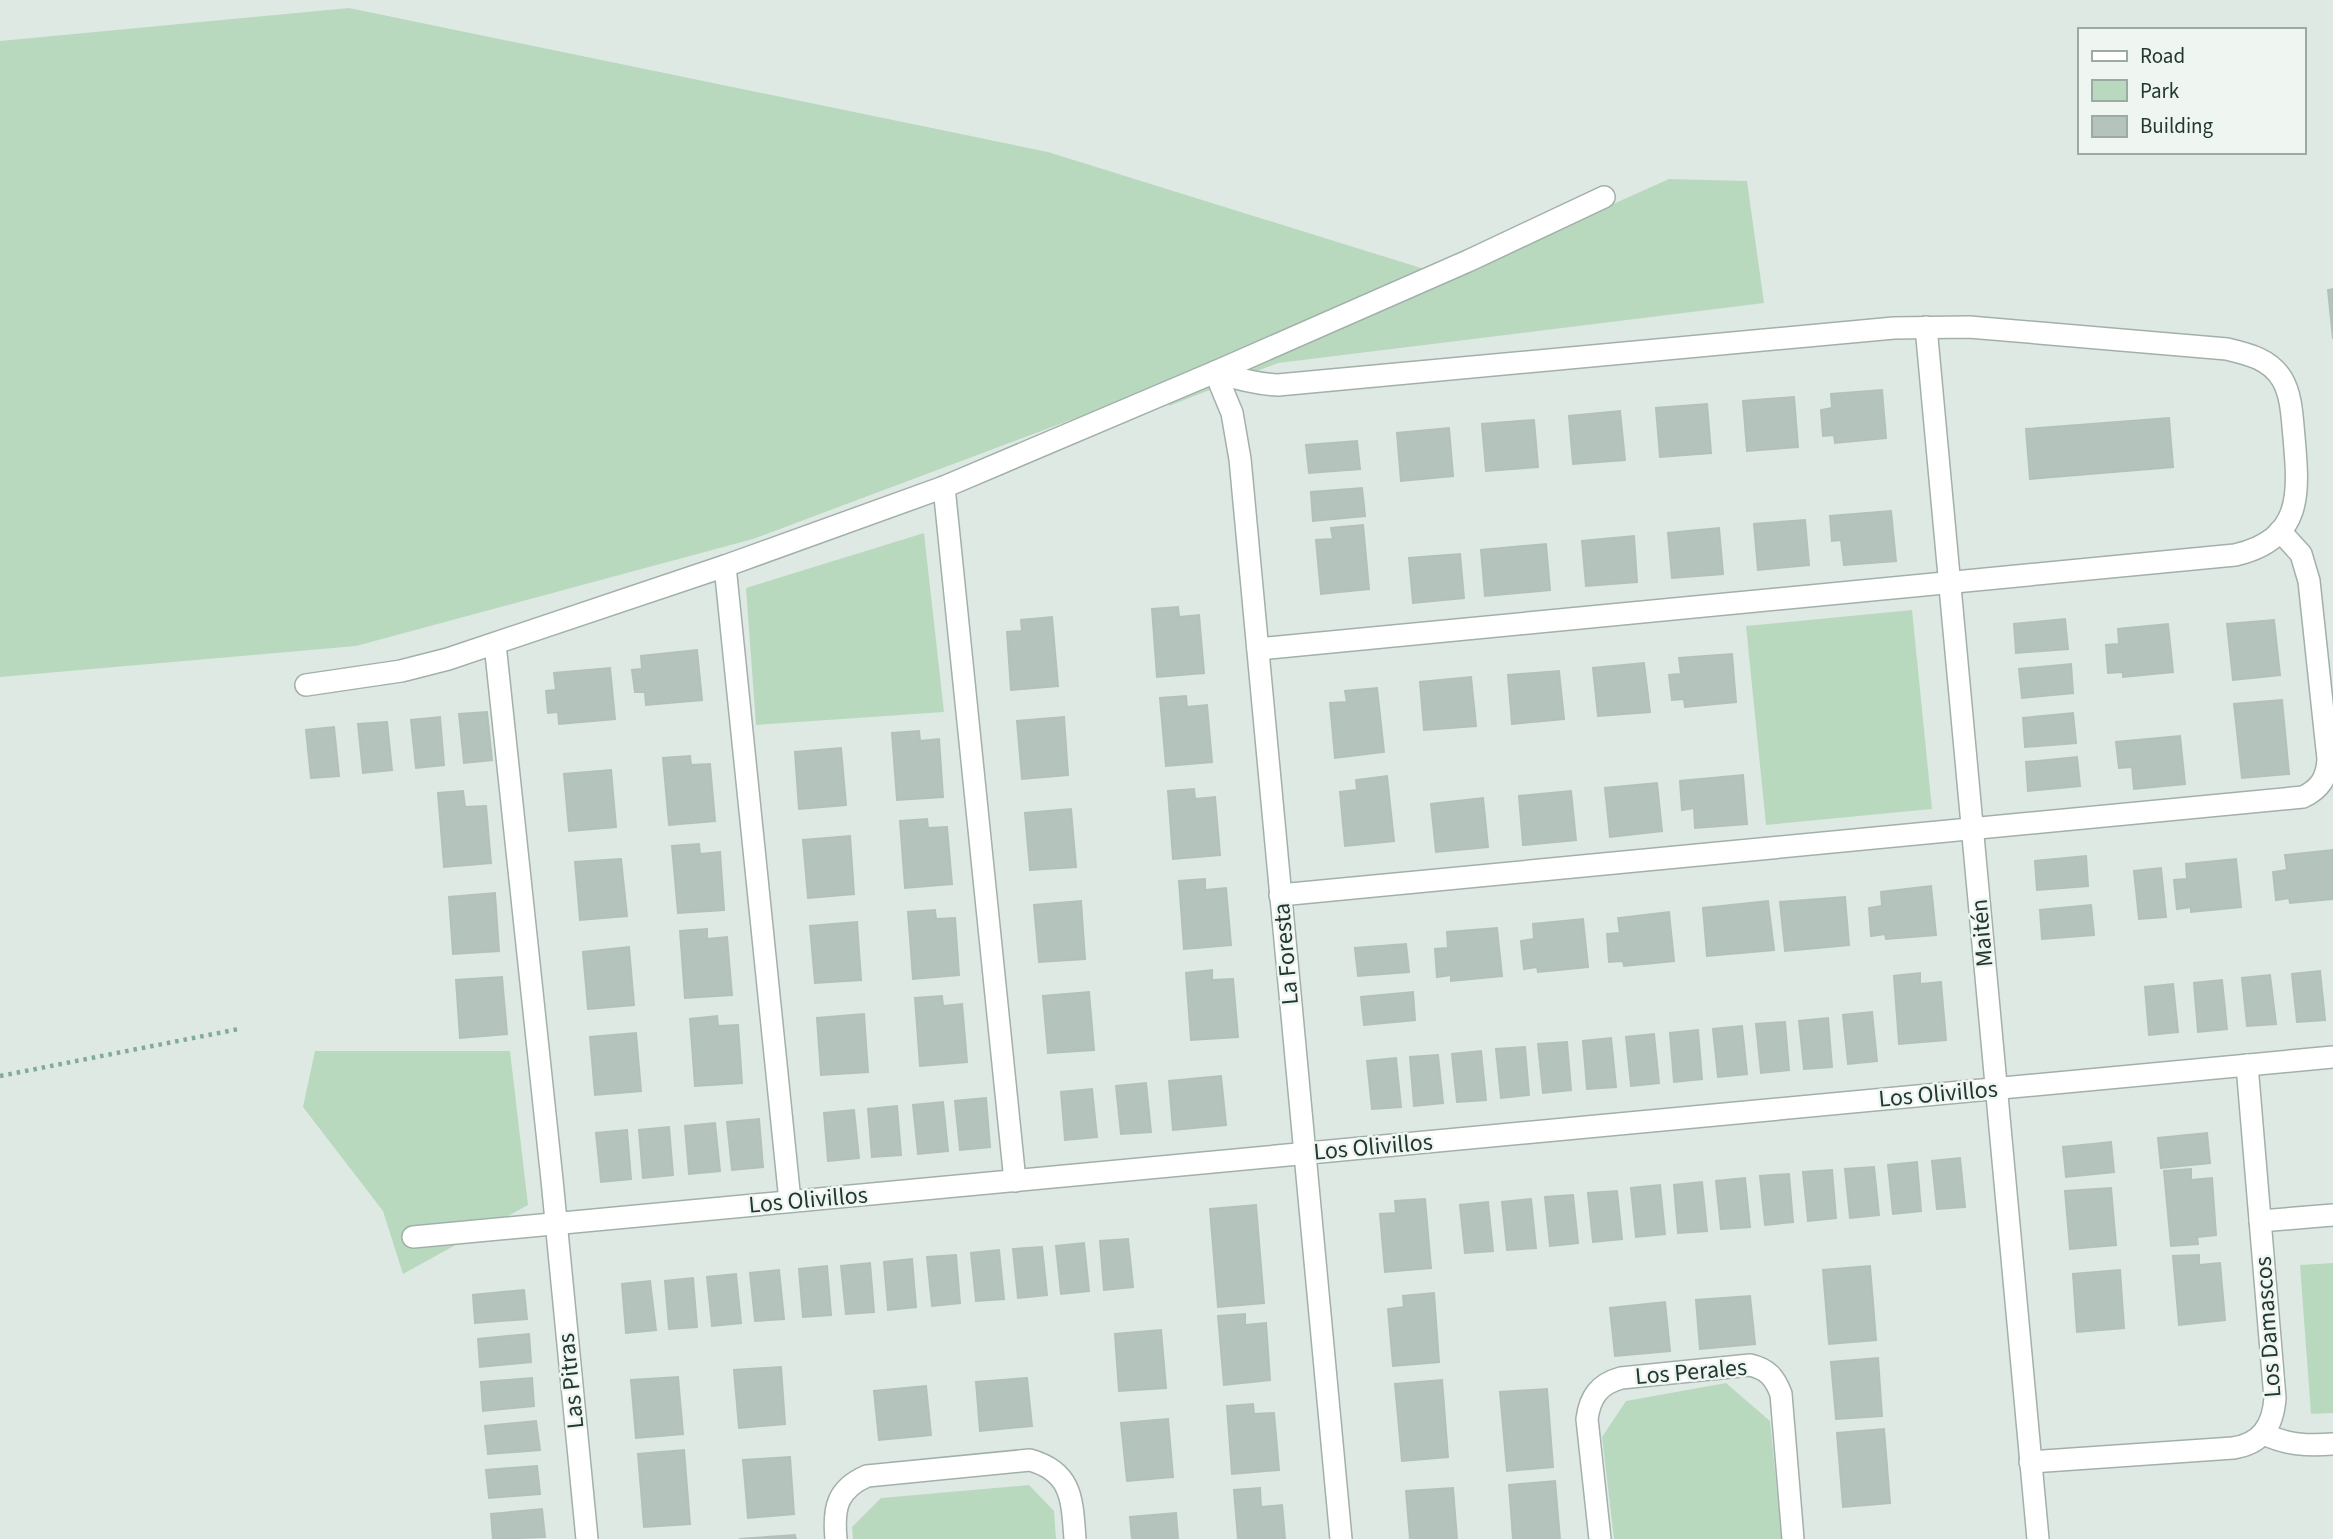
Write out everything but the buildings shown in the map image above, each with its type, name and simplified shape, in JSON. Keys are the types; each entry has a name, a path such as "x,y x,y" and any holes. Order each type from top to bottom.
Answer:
{"street":[{"path":"306,685 401,671 448,659 725,566 944,486 1215,372 1468,261 1604,197"},
{"path":"1215,372 1259,384 1278,385 1926,327 2028,331 2227,349 2259,358 2272,367 2282,378 2291,406 2297,477 2297,496 2291,515 2280,531 2260,547 2235,555 1258,649"},
{"name":"Maitén","path":"1926,327 2038,1539"},
{"name":"La Foresta","path":"1215,372 1228,403 1237,436 1341,1539"},
{"path":"944,486 1015,1181"},
{"path":"1280,895 2293,799 2312,793 2325,778 2328,758 2309,581 2301,554 2280,531"},
{"path":"725,566 790,1201"},
{"name":"Las Pitras","path":"495,644 587,1539"},
{"name":"Los Olivillos","path":"413,1237 2333,1057"},
{"name":"Los Damascos","path":"2031,1462 2233,1448 2244,1446 2264,1434 2270,1424 2275,1398 2247,1065"},
{"path":"2260,1221 2333,1215"},
{"name":"Los Perales","path":"1600,1539 1587,1419 1588,1406 1594,1395 1611,1381 1621,1378 1750,1365 1768,1372 1777,1382 1781,1394 1793,1539"},
{"path":"2264,1434 2292,1444 2333,1444"},
{"path":"836,1539 834,1521 839,1499 855,1481 867,1476 1030,1460 1051,1468 1067,1487 1072,1500 1075,1539"}],"path":[{"path":"0,1076 239,1029"}],"green space":[{"path":"349,8 1048,152 1450,277 1669,179 1747,181 1764,303 1278,363 1169,406 1164,385 753,539 356,646 0,677 0,41"},
{"path":"924,533 944,712 756,725 746,588"},
{"path":"1912,610 1932,809 1766,825 1746,626"},
{"path":"315,1051 510,1051 528,1205 403,1274 383,1211 303,1107"},
{"path":"2333,1263 2333,1413 2311,1414 2300,1265"},
{"path":"1726,1383 1770,1421 1782,1539 1614,1539 1602,1437 1626,1401"},
{"path":"1029,1485 1054,1511 1056,1539 853,1539 852,1527 881,1498"}]}
